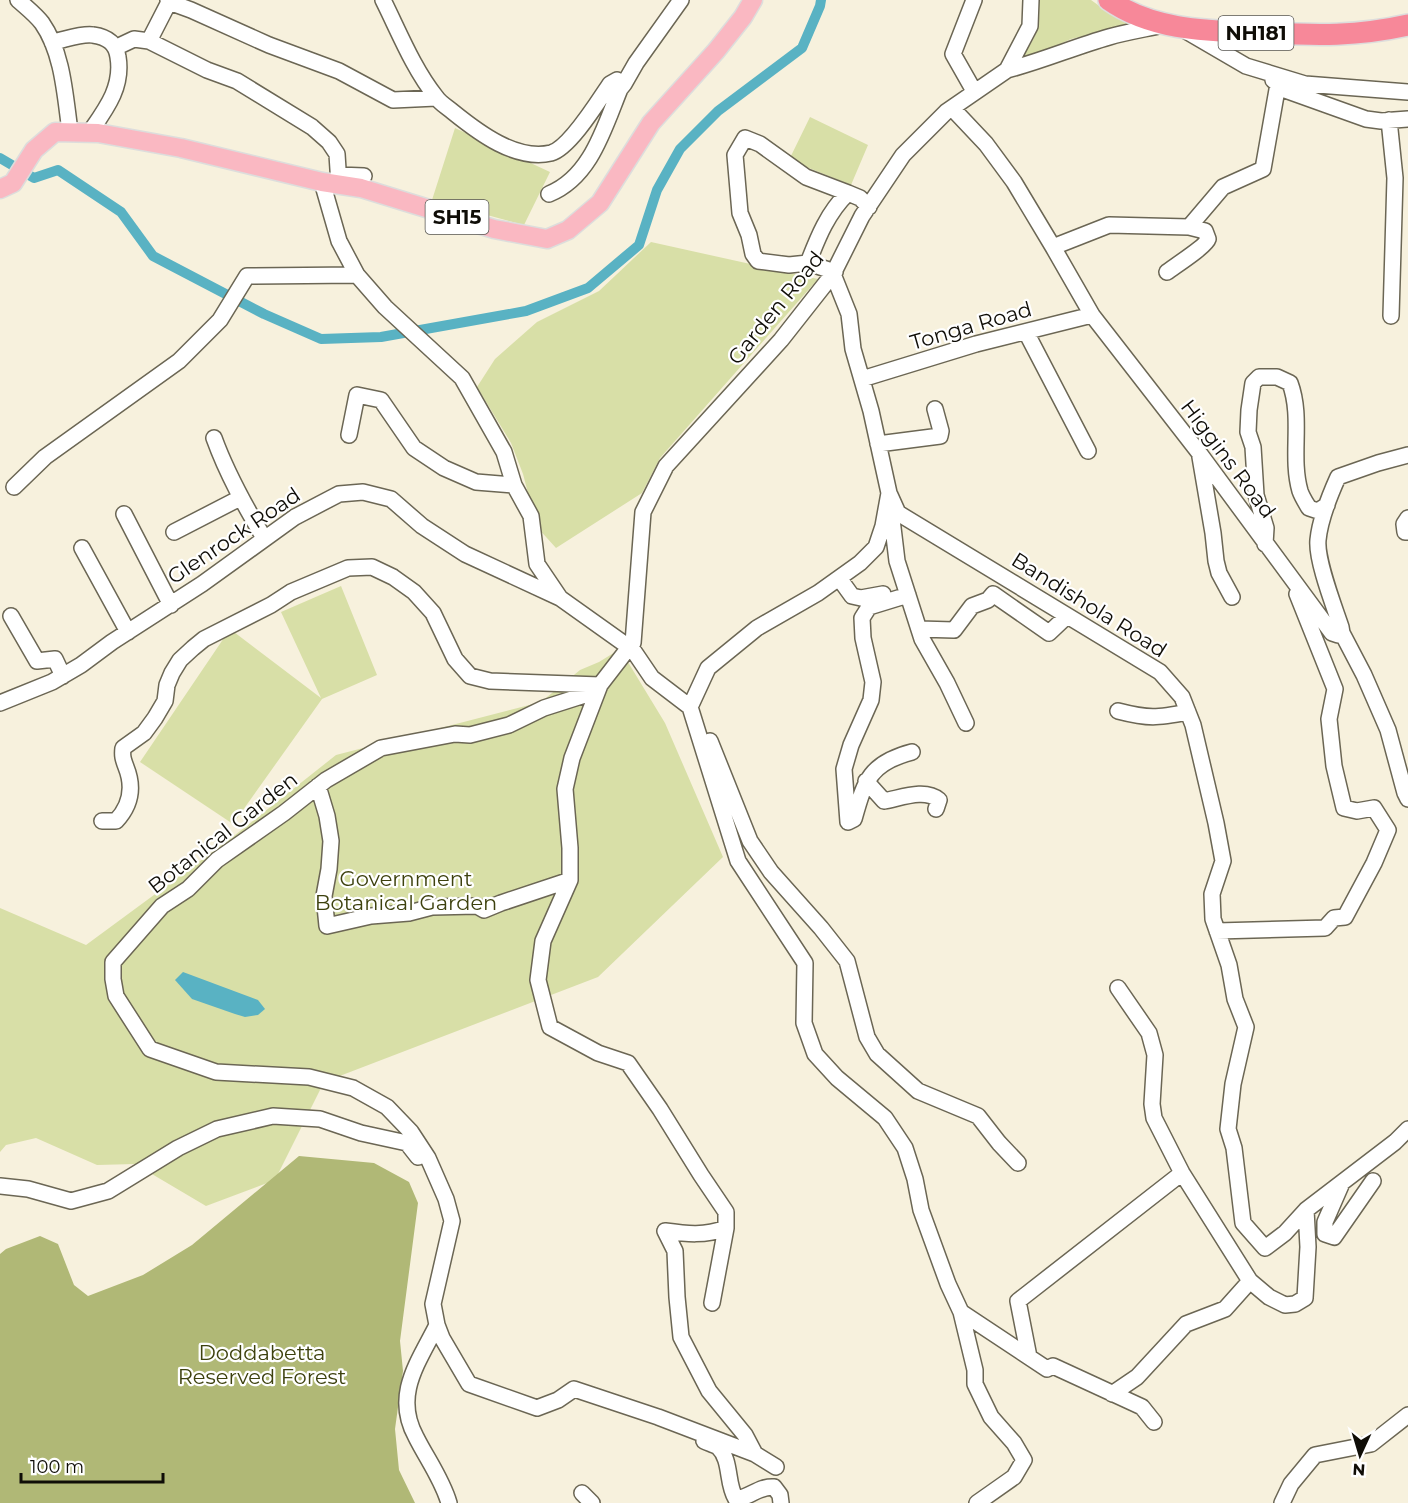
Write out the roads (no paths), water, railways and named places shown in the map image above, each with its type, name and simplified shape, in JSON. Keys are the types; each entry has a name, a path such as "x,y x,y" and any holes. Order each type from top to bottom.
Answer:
{"highway":[{"name":"NH181","path":"1109,0 1124,10 1173,26 1219,31 1336,36 1376,32 1408,25"}],"main road":[{"name":"SH15","path":"62,132 90,132 181,148 333,180 494,229 547,239 568,230 600,202 651,123 716,51 741,8 753,0"},
{"path":"0,189 13,183 34,150 62,132"}],"street":[{"path":"18,0 41,22 52,42 61,75 62,132"},
{"path":"384,0 406,49 436,98 471,126 505,147 530,153 553,153 579,130 610,84 617,80 622,87"},
{"path":"549,194 564,188 593,155 622,87 636,63 681,0"},
{"path":"974,0 953,54 974,91"},
{"name":"Garden Road","path":"630,647 643,512 666,466 781,340 834,273 862,216 903,154 946,112 1007,70 1030,26 1032,0"},
{"path":"149,40 168,1 270,45 339,71 393,100 436,98"},
{"path":"1007,70 1036,63 1110,37 1173,26 1285,90 1381,122 1408,119"},
{"path":"52,42 92,34 112,42 117,47 120,70 116,89 90,132"},
{"path":"117,47 134,39 149,40 207,70 237,81 312,127 329,142 337,153 333,180 339,240 357,275 385,307 462,378 504,452 514,485 531,516 537,564 560,598 630,647 652,678 690,707 714,748 750,841 771,872 847,961 867,1037 877,1054 918,1090 978,1116 1018,1163"},
{"path":"1246,66 1305,84 1408,92"},
{"path":"1189,227 1223,187 1263,169 1278,84"},
{"name":"Higgins Road","path":"952,108 986,144 1014,182 1092,315 1200,454 1332,633 1338,635 1342,633"},
{"path":"1389,120 1395,178 1391,316"},
{"path":"834,273 808,263 789,265 758,261 753,254 750,235 740,213 735,155 744,138 760,144 806,177 860,198 869,207"},
{"path":"333,180 364,177"},
{"path":"808,263 836,204 848,193"},
{"path":"1053,247 1109,225 1189,227 1205,231 1208,235 1208,242 1167,272"},
{"name":"Bandishola Road","path":"834,273 849,314 853,349 889,494 898,513 1160,672 1182,697 1193,725 1223,861 1212,894 1213,919 1229,965 1235,999 1246,1027 1233,1084 1228,1128 1234,1148 1242,1223 1265,1248 1285,1233 1306,1210 1395,1142 1408,1129"},
{"path":"14,487 45,457 179,361 220,320 248,276 357,275"},
{"name":"Tonga Road","path":"862,379 976,344 1092,315"},
{"path":"1026,332 1088,451"},
{"path":"1265,544 1266,528 1256,495 1253,447 1248,432 1253,383 1259,377 1277,377 1290,383 1296,399 1297,468 1300,492 1309,508 1318,511 1327,505"},
{"path":"349,435 357,395 381,400 414,448 444,468 476,482 514,485"},
{"path":"878,444 940,436 941,431 935,409"},
{"path":"214,438 240,498 264,538"},
{"path":"1200,454 1216,561 1219,573 1232,597"},
{"path":"1408,455 1338,477 1327,505 1318,542 1323,572 1342,633 1389,729 1408,799"},
{"name":"Glenrock Road","path":"0,703 63,676 202,584 295,517 339,494 363,492 391,499 422,526 465,554 560,598"},
{"path":"889,494 876,547 860,563 818,593 757,628 708,668 690,707 738,861 805,963 804,1023 815,1054 837,1078 885,1118 905,1148 915,1179 921,1210 948,1284 961,1312 975,1370 975,1384 991,1417 1014,1443 1024,1460 1014,1477 977,1503"},
{"path":"889,494 897,561 922,639 966,723"},
{"path":"174,532 240,498"},
{"path":"124,514 171,604"},
{"path":"1408,518 1404,524 1405,532 1408,532"},
{"path":"82,548 128,632"},
{"path":"102,821 116,821 124,812 130,799 131,788 122,757 123,748 144,733 155,718 165,701 167,685 180,660 204,639 271,605 291,592 348,568 372,567 393,577 414,592 433,613 455,659 470,676 490,681 600,685"},
{"path":"839,578 852,596 861,598 907,591"},
{"path":"1217,932 1325,928 1334,918 1345,917 1374,863 1388,830 1374,808 1357,811 1344,808 1334,766 1329,719 1335,689 1292,579"},
{"path":"907,591 869,607 862,618 863,638 873,682 871,700 851,745 844,769 848,822 854,819 869,776 888,759 912,752"},
{"path":"919,630 954,630 972,606 988,600 993,594 1049,633 1067,616"},
{"path":"11,616 37,661 55,659 63,676"},
{"name":"Botanical Garden","path":"438,1183 428,1158 411,1132 387,1107 353,1088 309,1077 216,1072 150,1049 116,996 113,962 162,906 188,889 217,860 326,780 381,748 456,734 470,735 509,725 544,708 591,693 630,647"},
{"name":"Botanical Garden","path":"318,786 327,816 331,841 324,896 327,926 371,916 409,913 432,907 477,906 484,910 570,880 565,789 572,758 600,685"},
{"path":"1118,711 1158,718 1188,712"},
{"path":"866,781 884,801 918,794 933,795 939,800 936,809"},
{"path":"570,880 543,941 538,980 550,1027 598,1053 628,1064 660,1109 700,1176 726,1212 726,1228 712,1303"},
{"path":"1118,988 1149,1033 1155,1055 1152,1104 1154,1118 1182,1173 1250,1281 1269,1297 1285,1305 1296,1304 1305,1298 1308,1247 1306,1210"},
{"path":"0,1186 28,1189 71,1201 108,1191 178,1148 217,1130 273,1116 320,1119 361,1133 407,1143 438,1183 452,1221 433,1304 442,1338 469,1384 537,1408 558,1400 574,1389 658,1417 755,1454 776,1467"},
{"path":"1029,1357 1018,1300 1182,1173"},
{"path":"1342,1183 1324,1222 1324,1234 1334,1237 1373,1181"},
{"path":"726,1228 709,1234 689,1235 665,1231 675,1251 681,1336 710,1391 745,1435 755,1454"},
{"path":"1112,1394 1137,1377 1186,1324 1225,1309 1250,1281"},
{"path":"961,1312 1047,1369 1053,1366 1142,1407 1154,1422"},
{"path":"437,1325 412,1374 405,1401 408,1419 415,1436 437,1473 449,1503"},
{"path":"1282,1503 1291,1484 1315,1455 1371,1444 1408,1415"},
{"path":"658,1417 671,1428 718,1447 726,1462 732,1493 736,1499 743,1498 765,1486 774,1487 780,1495 781,1503"}],"water":[{"path":"183,972 258,1000 265,1009 258,1015 245,1017 192,999 175,980"}],"waterway":[{"path":"0,158 34,178 58,170 121,212 153,256 264,314 321,339 381,337 526,311 588,288 639,245 657,190 680,149 718,111 802,48 821,0"}],"park label":[{"name":"Government Botanical Garden","path":"406,891"},
{"name":"Doddabetta Reserved Forest","path":"262,1365"}]}
